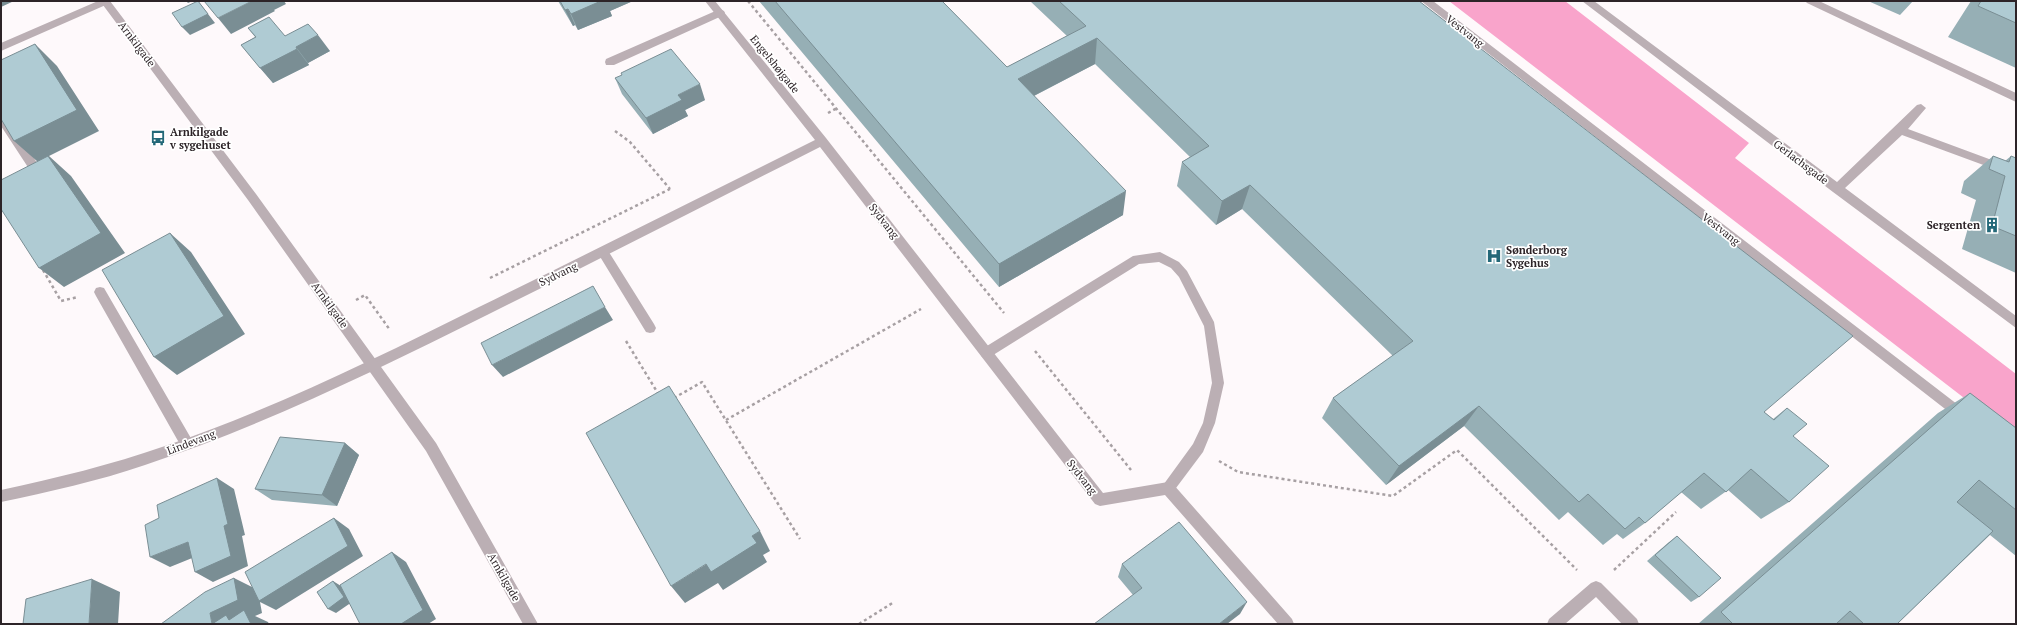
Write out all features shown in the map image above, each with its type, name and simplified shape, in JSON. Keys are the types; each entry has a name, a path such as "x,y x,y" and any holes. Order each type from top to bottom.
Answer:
{"street":[{"name":"Engelshøjgade","path":"710,1 822,141"},
{"name":"Vestvang","path":"1426,1 1972,423"},
{"name":"Gerlachsgade","path":"1587,1 2016,323"},
{"path":"1810,1 2016,98"},
{"path":"1,47 105,2"},
{"name":"Arnkilgade","path":"105,2 252,197 431,448 531,624"},
{"path":"610,62 720,13"},
{"path":"1837,189 1900,130 1921,108"},
{"path":"1,117 43,181"},
{"path":"1900,130 2016,173"},
{"name":"Sydvang","path":"373,365 603,252 822,141 1100,500 1168,488"},
{"path":"603,252 650,328"},
{"path":"986,353 1137,259 1160,257 1175,265 1183,274 1210,326 1218,383 1209,423 1198,448 1168,488 1287,624"},
{"path":"100,292 187,444"},
{"name":"Lindevang","path":"1,496 45,487 146,458 187,444 373,365"},
{"path":"1554,624 1596,588 1632,624"}],"path":[{"path":"748,1 1020,332 1149,492"},
{"path":"807,123 837,108"},
{"path":"615,131 630,142 670,189"},
{"path":"490,279 677,186"},
{"path":"42,267 61,301 100,292"},
{"path":"335,312 364,295 391,330"},
{"path":"726,420 942,296"},
{"path":"626,341 660,397"},
{"path":"670,400 702,382 800,539"},
{"path":"1198,448 1238,472 1393,496 1457,450 1596,588 1676,512"},
{"path":"859,624 894,602"}],"shaded area":[{"path":"1449,1 1565,1 1749,143 1735,158 2016,374 2016,438"}],"building":[{"path":"198,1 208,14 182,27 172,13"},
{"path":"204,1 252,1 218,18"},
{"path":"560,1 601,1 571,14 568,9 565,10"},
{"name":"Sønderborg Sygehus","path":"775,1 942,1 1007,67 1086,26 1059,1 1419,1 1853,336 1764,412 1774,420 1787,408 1807,424 1793,436 1829,466 1789,502 1751,469 1726,492 1704,473 1645,523 1639,517 1625,529 1588,494 1579,502 1479,406 1399,466 1333,398 1413,341 1250,185 1222,201 1182,162 1209,146 1097,38 1018,79 1126,191 999,264"},
{"path":"1981,1 2016,1 2016,23 1978,6"},
{"path":"269,17 285,36 308,24 318,35 296,47 297,49 260,68 241,45 256,37 248,28"},
{"path":"35,44 77,110 14,141 1,119 1,60"},
{"path":"671,49 700,84 678,95 682,100 646,118 615,78 622,75 621,73"},
{"path":"48,156 101,233 39,268 1,209 1,180"},
{"path":"1993,156 2009,162 2011,156 2016,158 2016,236 1992,226 2005,176 1989,169"},
{"path":"170,233 224,316 154,357 102,270"},
{"path":"593,286 605,307 492,365 481,343"},
{"path":"669,386 760,531 752,536 757,543 711,572 706,564 671,586 586,433"},
{"path":"1970,393 2016,428 2016,510 1979,480 1957,502 1993,531 1897,624 1864,624 1850,611 1836,624 1733,624 1721,612"},
{"path":"280,437 345,443 322,495 255,489"},
{"path":"217,478 228,524 224,526 231,556 195,572 188,542 150,557 145,525 159,518 157,505"},
{"path":"334,518 348,546 259,601 245,572"},
{"path":"1179,522 1247,602 1219,624 1094,624 1142,588 1122,564"},
{"path":"1677,536 1721,578 1699,597 1655,555"},
{"path":"392,552 423,610 401,624 360,624 340,585"},
{"path":"234,578 238,600 210,613 212,624 161,624 205,592"},
{"path":"92,579 89,624 23,624 26,599"},
{"path":"333,581 344,597 328,609 317,592"},
{"path":"244,610 251,624 212,624 226,615 229,620"}],"place":[{"name":"Arnkilgade v sygehuset","path":"158,138"},
{"name":"Sergenten","path":"1992,225"},
{"name":"Sønderborg Sygehus","path":"1494,256"}]}
